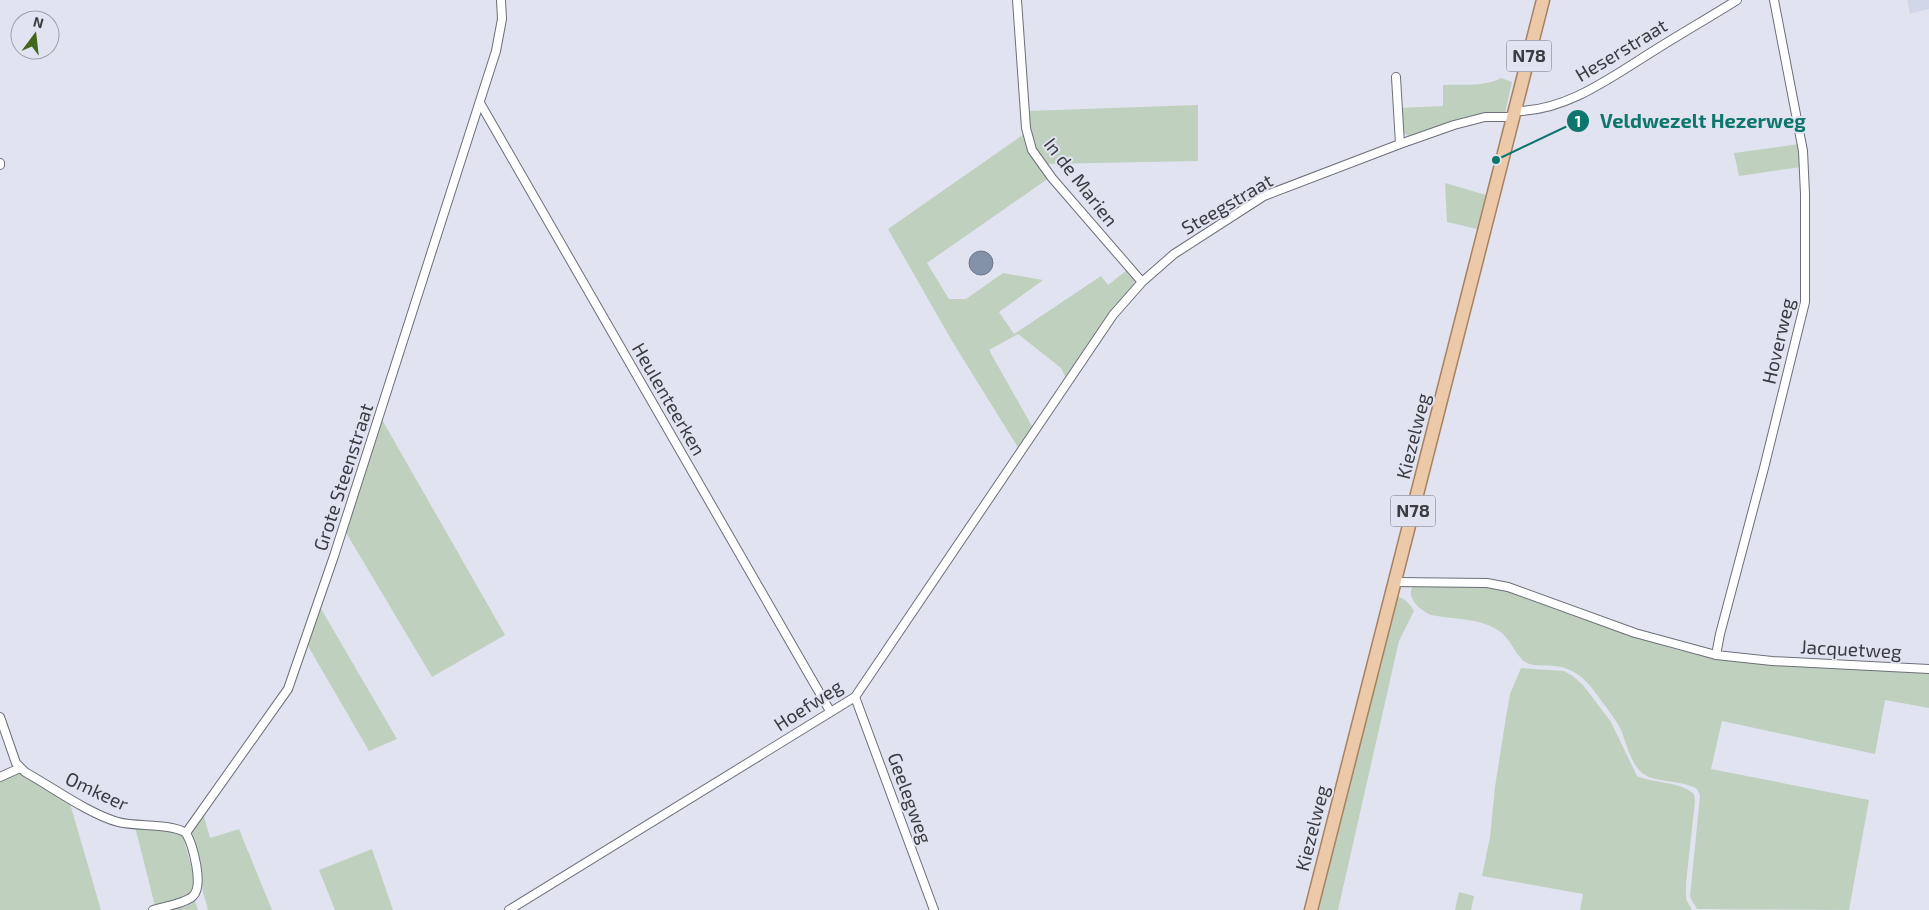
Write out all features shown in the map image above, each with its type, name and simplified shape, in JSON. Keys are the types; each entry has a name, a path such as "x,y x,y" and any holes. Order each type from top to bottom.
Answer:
{"main road":[{"name":"Kiezelweg","path":"1311,910 1543,0"}],"street":[{"name":"Grote Steenstraat","path":"186,833 288,689 334,556 480,103 496,51 502,19 502,0"},
{"name":"In de Marien","path":"1017,0 1026,128 1032,150 1052,178 1142,282"},
{"name":"Heserstraat","path":"1514,114 1565,101 1600,84 1737,0"},
{"name":"Hoverweg","path":"1716,655 1805,302 1803,151 1774,0"},
{"path":"1396,77 1400,144"},
{"name":"Heulenteerken","path":"480,103 830,711"},
{"name":"Steegstraat","path":"1067,382 1113,315 1142,282 1174,254 1264,196 1454,125 1485,117 1514,114"},
{"name":"Hoefweg","path":"509,910 855,697 1067,382"},
{"name":"Jacquetweg","path":"1394,582 1488,583 1508,587 1635,633 1716,655 1772,661 1929,669"},
{"name":"Geelegweg","path":"855,697 934,910"},
{"path":"0,718 16,763 20,768 0,777"},
{"name":"Omkeer","path":"20,768 102,816 118,822 173,828 186,833"},
{"path":"153,910 190,898 197,891 198,877 186,833"}],"shaded area":[{"path":"1907,0 1929,0 1929,9 1910,14"},
{"path":"981,251 990,254 993,263 990,272 981,275 972,272 969,263 972,254"}],"green space":[{"path":"1501,78 1512,82 1505,113 1483,114 1462,119 1411,137 1402,129 1400,108 1443,106 1443,85 1480,84"},
{"path":"1198,105 1198,161 1044,164 1031,142 1026,111"},
{"path":"1024,134 1049,178 927,263 949,299 966,299 1003,273 1043,280 999,312 1014,334 1101,276 1108,285 1127,270 1133,278 1134,287 1066,378 1061,368 1018,334 989,350 1033,428 1019,449 952,341 888,229"},
{"path":"1799,144 1801,167 1739,176 1734,153"},
{"path":"1445,183 1486,195 1477,229 1447,222"},
{"path":"381,418 505,635 432,677 345,531"},
{"path":"1413,586 1487,586 1508,590 1670,648 1712,658 1808,667 1929,673 1929,708 1885,700 1875,754 1722,721 1711,769 1869,800 1849,910 1697,909 1690,897 1700,795 1697,789 1683,784 1652,778 1640,771 1631,757 1616,721 1591,686 1579,675 1555,666 1528,664 1519,656 1504,635 1488,625 1427,613 1415,604 1411,595"},
{"path":"1397,597 1407,602 1414,611 1399,641 1338,910 1318,910"},
{"path":"320,607 397,739 369,751 308,646"},
{"path":"1521,668 1564,671 1573,676 1583,685 1611,722 1637,776 1682,787 1694,794 1695,801 1686,883 1686,899 1692,910 1580,910 1583,894 1482,876 1490,837 1495,787 1510,694"},
{"path":"13,773 23,774 69,800 101,910 0,910 0,779"},
{"path":"203,813 210,838 239,829 272,910 208,910 191,839 191,831"},
{"path":"135,827 173,830 179,832 183,837 195,879 195,886 188,896 155,906"},
{"path":"372,849 393,910 335,910 319,870"},
{"path":"1459,892 1474,896 1471,910 1455,910"},
{"path":"195,900 198,910 161,910"}],"place":[{"name":"Veldwezelt Hezerweg","path":"1496,160"}]}
